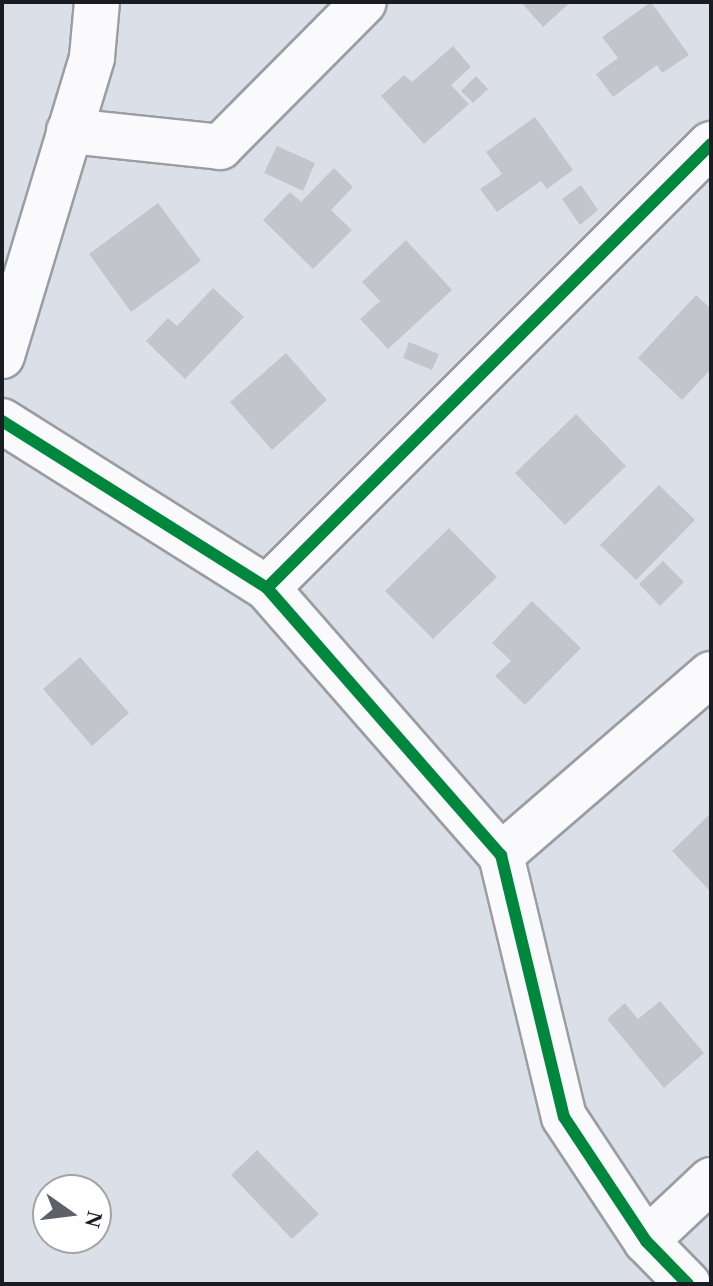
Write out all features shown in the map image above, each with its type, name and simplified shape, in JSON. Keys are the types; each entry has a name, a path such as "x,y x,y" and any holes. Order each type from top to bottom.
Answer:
{"street":[{"path":"2,356 92,57 97,2"},
{"path":"69,131 220,147 364,2"},
{"path":"267,588 711,144"},
{"path":"2,421 267,588 501,855 564,1117 646,1241 688,1284"},
{"path":"501,855 711,674"},
{"path":"646,1241 711,1180"}],"building":[{"path":"521,2 571,2 543,27"},
{"path":"651,2 689,55 662,73 657,65 613,97 596,74 618,58 602,37"},
{"path":"453,46 471,67 451,85 469,104 424,144 381,96 404,75 412,82"},
{"path":"476,76 488,89 473,103 461,91"},
{"path":"535,117 573,170 547,189 541,181 497,212 480,189 502,174 486,152"},
{"path":"277,146 315,163 303,191 264,173"},
{"path":"334,168 353,187 331,210 352,230 313,269 263,220 290,192 301,202"},
{"path":"581,185 598,210 580,225 562,199"},
{"path":"158,203 201,261 131,312 89,254"},
{"path":"406,240 452,290 388,349 360,319 380,301 362,282"},
{"path":"213,288 244,317 185,379 146,341 168,318 177,326"},
{"path":"696,295 711,309 711,369 682,400 638,358"},
{"path":"409,342 439,354 432,370 403,358"},
{"path":"286,353 327,400 272,450 230,402"},
{"path":"576,414 626,466 565,525 515,473"},
{"path":"659,485 695,520 636,580 600,545"},
{"path":"449,528 497,577 433,639 385,591"},
{"path":"663,561 684,582 660,606 639,584"},
{"path":"532,601 581,648 525,705 495,676 511,661 492,643"},
{"path":"80,657 129,713 92,746 43,689"},
{"path":"711,813 711,892 672,851"},
{"path":"660,1001 704,1053 664,1088 607,1019 625,1003 638,1019"},
{"path":"257,1150 319,1214 292,1239 231,1175"}],"cycle path":[{"path":"267,588 711,144"},
{"path":"2,421 267,588 501,855 564,1117 646,1241 688,1284"}]}
